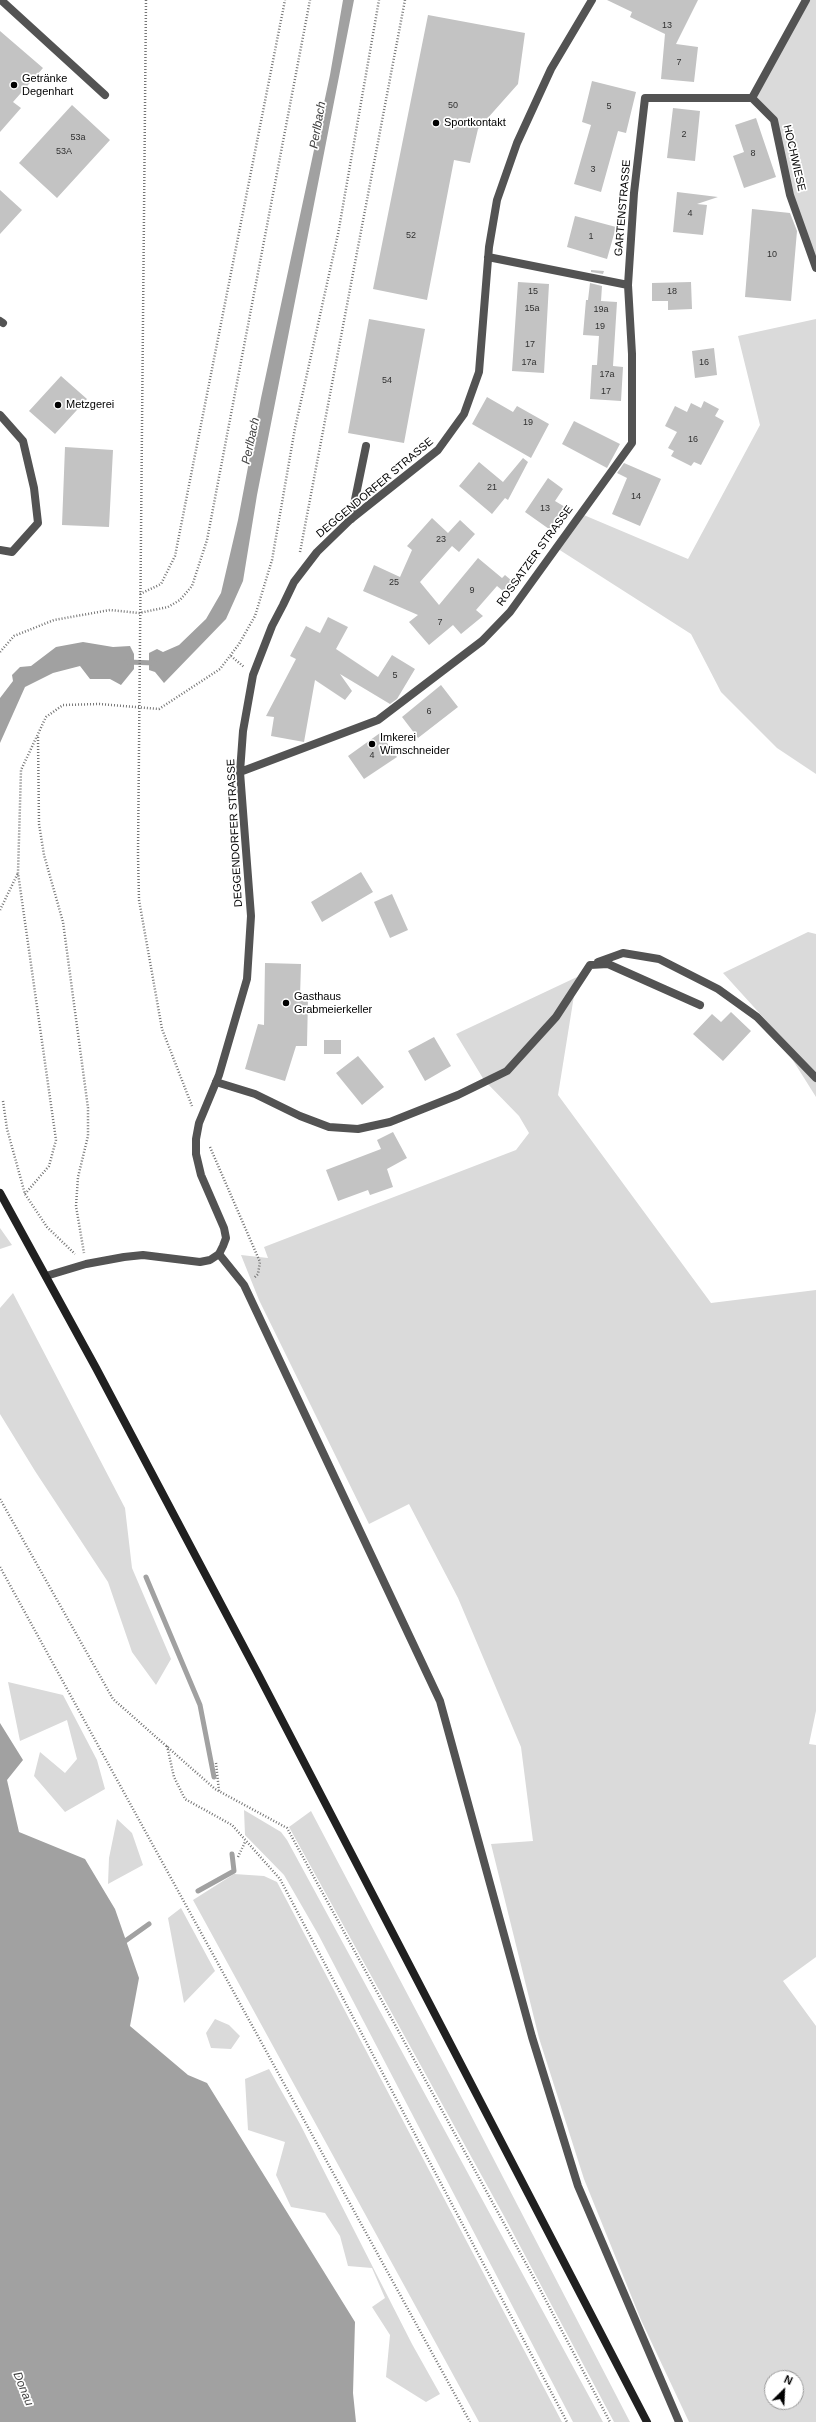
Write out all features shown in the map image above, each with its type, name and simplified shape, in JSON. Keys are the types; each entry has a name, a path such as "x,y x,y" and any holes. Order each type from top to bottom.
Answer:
{"main road":[{"path":"0,1194 46,1276 257,1672 646,2422"}],"street":[{"path":"1,0 105,95"},
{"name":"DEGGENDORFER STRASSE","path":"219,1254 226,1238 224,1228 201,1175 196,1154 199,1123 216,1082 247,979 251,916 240,772 243,731 253,675 272,626 294,582 317,552 351,519 438,450 464,414 479,372 488,258 498,200 517,143 551,70 592,0"},
{"path":"752,98 806,0"},
{"name":"GARTENSTRASSE","path":"628,285 634,193 645,98 752,98"},
{"name":"HOCHWIESE","path":"752,98 774,120 790,195 816,268"},
{"path":"488,258 628,285"},
{"name":"ROSSATZER STRASSE","path":"240,772 378,720 482,641 510,612 632,443 632,354 628,285"},
{"path":"0,415 23,441 34,488 38,523 12,552 0,550"},
{"path":"351,519 366,446"},
{"path":"216,1082 255,1094 300,1116 329,1127 358,1129 390,1122 458,1095 507,1071 556,1017 590,965 622,953 659,959 718,989 757,1017 816,1078"},
{"path":"590,965 608,964 700,1006"},
{"path":"46,1276 86,1264 143,1255 200,1262 210,1260 219,1254 244,1284 440,1701 532,2037 578,2186 679,2422"}],"path":[{"path":"146,0 140,594 139,900 162,1029 199,1123"},
{"path":"140,594 161,584 175,556 285,0"},
{"path":"0,652 14,636 54,620 110,610 140,613 168,607 180,600 192,586 207,540 310,0"},
{"path":"25,1194 49,1166 56,1140 18,872 21,770 46,717 63,705 100,704 159,710 220,669 231,656 255,616 272,560 295,428 338,234 379,0"},
{"path":"299,560 405,0"},
{"path":"231,656 244,666"},
{"path":"38,734 39,824 44,855 63,922 88,1108 88,1136 78,1177 76,1206 86,1264"},
{"path":"0,910 18,872"},
{"path":"3,1101 7,1129 25,1194 47,1227 86,1264"},
{"path":"209,1145 260,1262 258,1274 244,1284"},
{"path":"0,1499 113,1699 219,1792 287,1828 535,2280 610,2422"},
{"path":"0,1567 470,2422"},
{"path":"167,1746 174,1777 185,1799 232,1825 245,1842 280,1879 301,1915 567,2422"},
{"path":"216,1763 219,1792"},
{"path":"238,1856 245,1842"}],"shaded area":[{"path":"806,0 816,0 816,266 790,198 774,120 752,98"},
{"path":"816,319 816,774 777,748 721,692 691,634 555,547 579,513 688,559 760,425 738,336"},
{"path":"808,932 816,934 816,1097 772,1027 723,973"},
{"path":"577,977 558,1095 711,1303 816,1290 816,1711 809,1744 816,1745 816,1957 783,1981 816,2026 816,2422 689,2422 641,2320 584,2179 539,2038 491,1844 533,1841 521,1747 458,1598 409,1504 369,1524 259,1300 241,1255 268,1258 264,1247 516,1150 529,1133 519,1116 484,1080 456,1034"},
{"path":"0,1228 12,1245 0,1249"},
{"path":"13,1293 125,1508 132,1568 171,1659 156,1685 132,1652 108,1582 35,1471 0,1414 0,1308"},
{"path":"8,1682 63,1695 97,1760 105,1789 65,1812 34,1776 40,1752 65,1773 77,1759 67,1720 20,1741"},
{"path":"244,1810 281,1832 287,1840 603,2422 573,2422 318,1934 284,1875 245,1835"},
{"path":"311,1811 630,2422 614,2422 504,2216 289,1827"},
{"path":"117,1819 132,1833 143,1865 108,1884 109,1858"},
{"path":"234,1874 264,1876 277,1882 562,2422 479,2422 193,1900"},
{"path":"181,1908 215,1971 184,2003 168,1918"},
{"path":"215,2019 229,2025 240,2036 231,2049 211,2048 206,2033"},
{"path":"269,2069 300,2124 412,2344 440,2394 426,2402 386,2377 390,2335 372,2307 385,2298 372,2268 348,2266 340,2236 325,2213 291,2207 276,2175 285,2142 248,2130 245,2079"}],"water":[{"path":"343,0 354,0 257,495 243,581 226,619 164,683 155,672 149,670 149,653 157,649 163,652 179,645 206,619 221,593 238,520 261,398 330,75"},
{"path":"83,642 113,647 130,646 134,654 134,669 121,685 110,679 90,679 80,666 53,673 25,687 0,743 0,698 13,681 12,675 20,667 31,666 56,647"},
{"name":"Donau","path":"0,1723 23,1760 7,1780 19,1832 85,1859 115,1909 139,1978 130,2026 188,2075 207,2083 355,2322 353,2393 356,2422 0,2422"}],"building":[{"path":"607,0 698,0 676,44 698,47 694,82 661,79 665,34 630,17 632,12"},
{"path":"428,15 525,33 518,84 478,129 470,163 454,160 427,300 373,289"},
{"name":"Getränke Degenhart","path":"0,31 43,68 13,102 21,108 0,132"},
{"path":"592,81 636,92 626,133 618,131 601,192 574,184 591,125 582,122"},
{"path":"72,105 110,140 57,198 19,163"},
{"path":"673,108 700,111 695,161 667,158"},
{"path":"756,118 776,177 744,188 733,156 744,152 735,125"},
{"path":"0,190 22,210 0,234"},
{"path":"677,192 718,197 697,204 707,205 703,235 673,232"},
{"path":"752,209 790,213 797,231 791,301 745,297"},
{"path":"575,216 616,227 607,259 567,247"},
{"path":"591,270 604,271 603,274 591,272"},
{"path":"518,282 549,284 544,373 512,371"},
{"path":"691,282 692,309 668,310 668,301 652,301 652,283"},
{"path":"590,283 602,286 601,301 617,302 613,366 623,367 621,401 590,399 592,365 597,365 599,336 583,335 586,300 588,300"},
{"path":"369,319 425,329 404,443 348,433"},
{"path":"714,348 717,375 695,378 692,351"},
{"name":"Metzgerei","path":"61,376 87,399 55,434 29,411"},
{"path":"487,397 513,412 517,406 549,424 531,458 472,424"},
{"path":"704,401 719,409 715,416 724,421 701,465 694,462 691,466 671,456 674,451 668,448 677,432 665,426 675,406 687,412 691,403 701,408"},
{"path":"574,421 620,444 607,468 562,444"},
{"path":"65,447 113,450 109,527 62,525"},
{"path":"523,458 528,462 508,500 505,498 492,514 459,486 479,462 503,482"},
{"path":"624,463 661,479 640,526 612,514 627,478 617,473"},
{"path":"548,478 563,489 555,501 565,507 549,529 525,512"},
{"path":"432,518 448,533 460,520 475,534 459,552 452,546 420,582 439,605 478,558 502,578 505,575 518,586 509,596 497,586 476,610 483,616 461,634 453,625 429,645 409,622 418,615 363,591 374,565 400,577 412,550 407,546"},
{"path":"328,617 348,627 336,649 378,677 392,655 415,669 397,699 390,704 340,674 352,691 345,700 315,680 304,742 271,736 274,717 266,716 296,659 290,656 306,626 320,633"},
{"path":"441,685 458,707 418,738 402,717"},
{"path":"380,733 397,757 364,779 348,756"},
{"path":"361,872 373,892 322,922 311,902"},
{"path":"392,894 408,930 390,938 374,902"},
{"name":"Gasthaus Grabmeierkeller","path":"265,963 301,964 300,997 308,997 307,1046 296,1046 285,1081 245,1069 258,1024 264,1025"},
{"path":"731,1012 751,1031 723,1061 693,1034 712,1014 721,1022"},
{"path":"434,1037 451,1066 425,1081 408,1051"},
{"path":"324,1040 341,1040 341,1054 324,1054"},
{"path":"358,1056 384,1087 362,1105 336,1073"},
{"path":"393,1132 407,1158 387,1169 393,1187 370,1195 368,1190 338,1201 326,1170 381,1149 377,1140"}],"waterway":[{"name":"Perlbach","path":"127,662 155,663"},
{"path":"146,1577 200,1705 214,1777"},
{"path":"198,1891 234,1871 232,1854"},
{"path":"121,1944 149,1924"}],"place":[{"name":"Getränke Degenhart","path":"14,85"},
{"name":"Sportkontakt","path":"436,123"},
{"name":"Metzgerei","path":"58,405"},
{"name":"Imkerei Wimschneider","path":"372,744"},
{"name":"Gasthaus Grabmeierkeller","path":"286,1003"}]}
